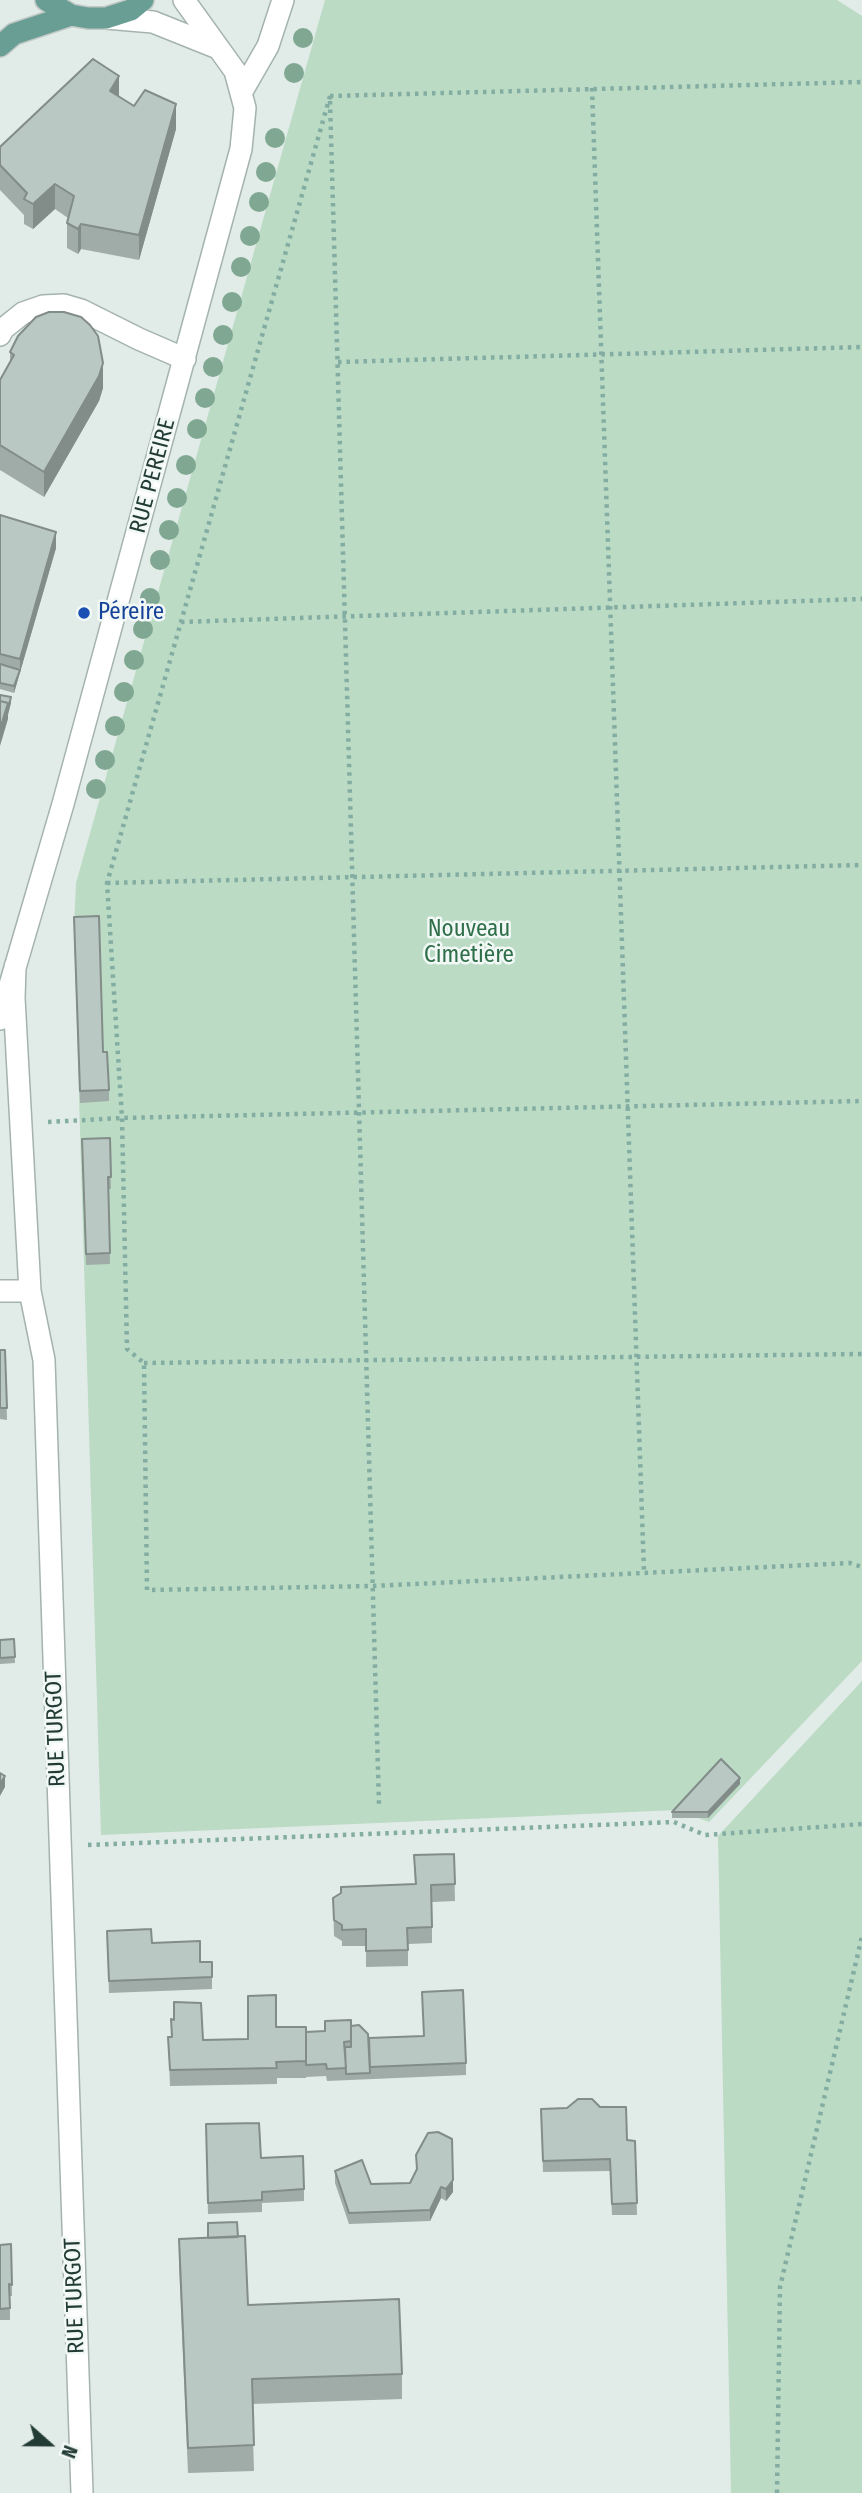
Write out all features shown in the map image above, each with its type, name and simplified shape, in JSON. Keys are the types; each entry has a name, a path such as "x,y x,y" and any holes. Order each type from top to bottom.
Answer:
{"main road":[{"path":"46,0 71,15 88,18 106,18 131,10 143,0"},
{"path":"0,46 14,34 71,15"}],"street":[{"name":"RUE PEREIRE","path":"1,1010 185,359 241,149 245,108 235,71 184,0"},
{"path":"242,93 268,46 283,0"},
{"path":"106,18 153,22 220,49"},
{"path":"0,335 3,329 23,313 43,306 64,305 81,310 185,359"},
{"name":"RUE TURGOT","path":"15,967 14,998 30,1291 44,1360 82,2493"},
{"path":"0,1291 30,1291"}],"path":[{"path":"330,96 862,82"},
{"path":"592,88 644,1571"},
{"path":"330,96 379,1805"},
{"path":"330,96 107,883 122,1118 127,1349 144,1363 862,1354"},
{"path":"338,362 862,347"},
{"path":"181,622 862,599"},
{"path":"107,883 862,864"},
{"path":"21,1123 122,1118 862,1101"},
{"path":"144,1363 147,1590 373,1586 850,1563 862,1567"},
{"path":"59,1847 674,1822 705,1835 862,1824"},
{"path":"777,2493 780,2287 862,1936"}],"green space":[{"name":"Nouveau Cimetière","path":"325,0 837,0 862,16 862,1661 709,1822 677,1810 101,1835 74,928 76,883"},
{"path":"862,1681 862,2493 731,2493 718,1836"}],"building":[{"path":"93,59 119,76 110,91 134,106 145,90 176,104 139,235 81,224 78,229 67,223 74,196 55,184 33,204 24,199 27,193 0,165 0,147"},
{"path":"49,312 64,312 81,317 90,325 98,336 103,363 99,376 44,472 0,445 0,380 14,355 10,352 18,336 36,317"},
{"path":"0,515 56,532 20,659 0,654"},
{"path":"0,664 20,670 14,686 0,683"},
{"path":"0,695 11,697 8,709 8,703 0,701"},
{"path":"0,701 8,703 0,729"},
{"path":"99,916 103,1052 107,1052 109,1090 80,1091 74,917"},
{"path":"110,1138 110,1253 86,1254 82,1139"},
{"path":"0,1350 5,1350 7,1408 0,1408"},
{"path":"14,1639 15,1657 0,1658 0,1640"},
{"path":"721,1759 740,1778 708,1812 672,1812"},
{"path":"454,1854 455,1884 431,1885 432,1927 407,1928 408,1950 366,1951 366,1929 342,1930 342,1925 334,1920 333,1898 341,1893 341,1887 416,1884 414,1855"},
{"path":"151,1929 152,1943 200,1941 200,1962 212,1962 212,1977 109,1981 107,1931"},
{"path":"463,1990 466,2063 370,2067 369,2038 424,2036 422,1992"},
{"path":"276,1995 276,2027 306,2027 306,2061 276,2062 277,2068 170,2070 168,2037 172,2037 174,2002 201,2003 203,2040 248,2039 248,1996"},
{"path":"351,2020 351,2041 344,2042 346,2068 327,2069 326,2064 306,2065 306,2032 325,2031 325,2021"},
{"path":"359,2025 368,2034 370,2073 346,2074 345,2047 351,2047 351,2026"},
{"path":"578,2099 592,2099 600,2107 626,2107 627,2140 635,2141 637,2203 612,2204 610,2159 543,2161 541,2109 567,2108"},
{"path":"259,2123 261,2158 303,2156 304,2189 262,2192 262,2200 208,2203 206,2124"},
{"path":"438,2132 452,2139 453,2180 446,2189 441,2187 430,2210 349,2213 335,2171 362,2160 371,2184 410,2183 417,2169 416,2155 428,2133"},
{"path":"237,2222 238,2237 208,2238 208,2223"},
{"path":"245,2236 248,2305 399,2299 402,2374 252,2379 254,2445 188,2448 179,2239"},
{"path":"11,2244 10,2308 0,2309 0,2245"}],"place":[{"name":"Péreire","path":"84,613"}]}
